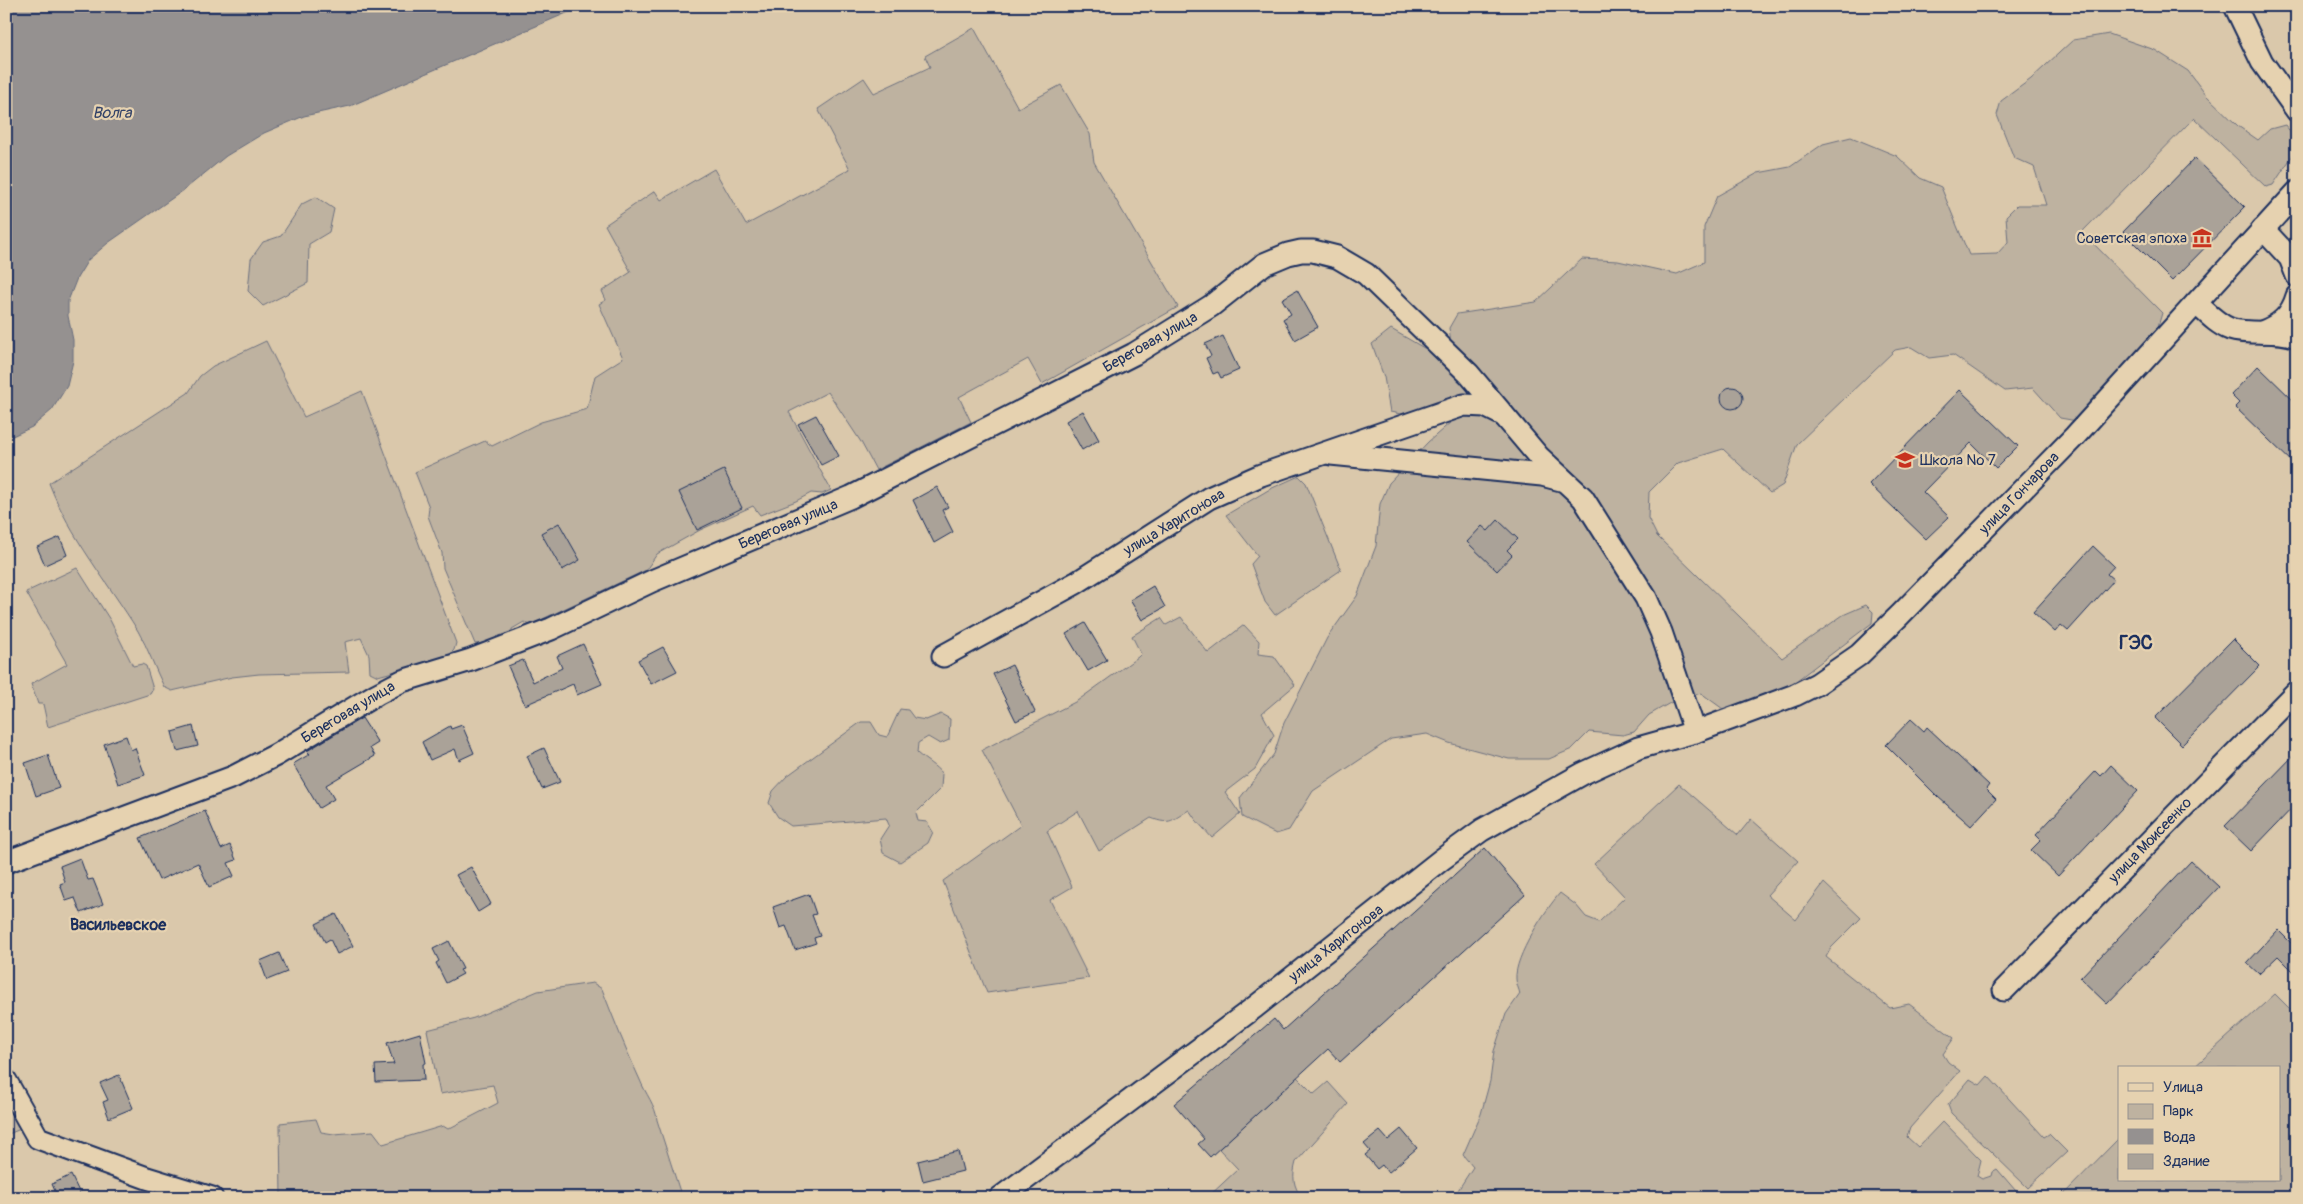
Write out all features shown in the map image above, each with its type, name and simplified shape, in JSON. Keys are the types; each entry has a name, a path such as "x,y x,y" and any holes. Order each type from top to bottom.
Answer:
{"street":[{"path":"2235,6 2262,62 2297,111"},
{"name":"улица Гончарова","path":"1695,732 1796,695 1817,684 1859,655 1900,616 2075,436 2297,192"},
{"path":"2263,229 2290,258 2297,276"},
{"name":"Береговая улица","path":"6,862 233,777 276,755 376,694 402,681 471,660 551,629 652,581 851,497 1134,354 1211,306 1264,264 1288,254 1313,251 1325,253 1350,263 1366,274 1469,374 1539,457 1583,498 1592,509 1646,598 1664,640 1695,732"},
{"path":"2261,332 2276,326 2286,318 2294,307 2297,296"},
{"path":"2196,303 2213,318 2230,329 2280,332 2297,337"},
{"name":"улица Харитонова","path":"943,656 1076,583 1210,498 1261,475 1464,405 1486,406 1506,417"},
{"path":"1323,454 1542,475 1565,481"},
{"name":"улица Моисеенко","path":"2004,990 2297,691"},
{"name":"улица Харитонова","path":"1000,1198 1255,1007 1441,860 1482,830 1584,773 1638,748 1695,732"},
{"path":"6,1081 38,1138 147,1178 212,1198"}],"green space":[{"path":"974,28 1018,108 1061,85 1090,134 1094,162 1178,307 1042,384 1028,359 959,397 971,422 876,470 861,442 828,392 789,412 831,490 822,494 811,493 760,515 753,506 700,530 657,554 646,570 530,625 524,622 512,629 512,633 492,642 475,644 443,568 442,553 428,516 429,507 415,472 485,441 492,446 541,422 587,409 595,376 623,358 599,304 606,300 602,291 631,272 605,225 655,191 661,200 714,169 746,225 850,169 818,109 864,78 874,93 930,67 925,56"},
{"path":"2109,34 2155,50 2188,71 2206,95 2238,126 2258,140 2270,129 2285,125 2296,139 2293,155 2273,185 2266,187 2194,118 2082,232 2162,313 2157,330 2077,421 2060,418 2033,388 2005,391 1953,355 1929,358 1911,347 1895,350 1797,444 1783,485 1770,493 1723,449 1678,463 1649,492 1648,518 1657,536 1782,658 1843,615 1866,605 1873,612 1872,623 1788,687 1723,709 1701,693 1670,703 1649,715 1634,732 1623,735 1589,732 1572,749 1549,759 1509,759 1449,743 1427,734 1391,739 1313,791 1289,830 1276,834 1242,817 1240,798 1274,754 1284,723 1327,638 1357,596 1376,546 1380,504 1389,483 1428,442 1459,415 1422,418 1390,412 1384,377 1372,344 1391,329 1424,348 1452,350 1449,328 1457,314 1536,302 1582,259 1618,261 1677,274 1704,262 1704,227 1717,196 1758,173 1790,167 1823,144 1851,137 1897,156 1920,178 1941,187 1969,255 1997,254 2008,242 2006,216 2017,205 2046,205 2034,167 2014,158 1997,115 2001,101 2031,79 2073,40"},
{"path":"316,197 334,209 329,232 309,244 308,283 263,306 248,291 251,259 263,242 281,236 302,204"},
{"path":"266,341 304,417 362,391 456,643 454,650 447,657 378,676 370,672 369,655 361,638 345,642 349,672 259,674 232,677 172,691 164,687 138,631 78,541 49,483 188,393 200,376 213,366"},
{"path":"1299,476 1306,483 1341,570 1275,615 1265,602 1251,564 1258,556 1226,515 1270,489"},
{"path":"77,568 110,620 133,666 142,664 146,666 153,689 150,694 48,727 43,704 38,704 31,684 67,664 26,592"},
{"path":"1181,617 1208,653 1244,625 1259,641 1258,654 1274,656 1295,685 1262,713 1274,735 1255,769 1225,792 1240,814 1212,838 1189,810 1168,821 1151,818 1099,851 1078,811 1047,831 1072,887 1050,900 1089,978 987,993 943,881 1021,825 982,750 1077,701 1141,654 1132,636 1161,618 1166,625"},
{"path":"900,709 908,710 914,718 926,720 941,714 950,719 949,740 940,744 928,737 918,743 917,753 942,774 941,788 916,813 918,821 927,822 933,832 928,843 900,862 883,853 880,839 889,825 886,818 791,826 778,817 769,803 773,791 787,776 861,722 871,722 879,735 887,737"},
{"path":"1679,784 1738,835 1751,819 1798,861 1767,895 1796,920 1824,883 1861,918 1831,948 1826,957 1890,1008 1909,1004 1954,1038 1943,1054 1948,1062 1960,1071 1910,1128 1907,1137 1918,1147 1943,1121 1981,1160 1977,1176 1982,1179 1991,1176 1992,1172 1997,1169 2022,1198 1453,1198 1473,1167 1463,1155 1481,1114 1490,1081 1494,1051 1506,1014 1520,994 1516,981 1517,970 1525,946 1560,893 1576,905 1586,917 1599,922 1625,897 1594,864"},
{"path":"593,983 602,989 642,1085 655,1110 682,1198 281,1198 280,1123 316,1119 321,1132 334,1134 373,1131 383,1144 443,1126 448,1129 498,1103 493,1085 440,1094 427,1030 474,1018 538,991"},
{"path":"2275,994 2297,1016 2297,1198 2060,1198 2118,1139 2118,1182 2280,1182 2280,1066 2195,1066"},
{"path":"1988,1076 2044,1137 2049,1134 2067,1152 2028,1188 1951,1113 1948,1105 1970,1079 1980,1085"},
{"path":"1297,1077 1314,1094 1328,1082 1348,1104 1296,1162 1294,1181 1302,1198 1207,1198 1238,1169 1219,1149"},
{"path":"6,1096 23,1128 6,1135"}],"water":[{"name":"Волга","path":"6,6 583,6 350,106 304,116 264,133 226,156 184,190 108,243 88,260 77,278 68,301 68,316 73,340 73,361 67,386 52,410 32,427 6,439"}],"building":[{"path":"2195,158 2245,207 2172,281 2123,232"},
{"path":"1297,290 1318,327 1295,340 1283,319 1291,314 1282,299"},
{"path":"1223,336 1239,370 1221,378 1218,372 1213,374 1206,358 1211,356 1205,344"},
{"path":"2258,366 2297,404 2297,467 2235,407 2239,403 2231,395"},
{"path":"1732,387 1740,390 1743,398 1740,406 1732,409 1724,406 1721,398 1724,390"},
{"path":"1960,390 2018,446 1996,468 1971,443 1923,492 1949,517 1926,539 1869,484"},
{"path":"1083,411 1099,440 1082,450 1066,421"},
{"path":"816,415 839,456 821,465 798,424"},
{"path":"724,470 742,508 697,530 679,492"},
{"path":"937,487 948,507 942,510 953,532 934,543 913,500"},
{"path":"1498,520 1518,539 1507,550 1512,555 1497,571 1467,542 1482,526 1488,531"},
{"path":"559,523 580,560 562,570 541,533"},
{"path":"60,537 67,555 45,565 37,547"},
{"path":"2093,546 2114,566 2107,574 2114,580 2068,631 2061,625 2055,632 2033,612"},
{"path":"1153,586 1165,607 1142,620 1130,600"},
{"path":"1085,623 1107,660 1088,671 1066,634"},
{"path":"2233,639 2260,666 2182,745 2155,718"},
{"path":"583,644 602,684 577,695 573,684 525,705 508,666 523,660 533,682 562,668 557,656"},
{"path":"663,647 677,671 651,684 638,660"},
{"path":"1012,665 1035,712 1016,721 993,674"},
{"path":"362,718 378,743 370,748 375,756 326,785 334,799 319,808 293,764 310,754 307,751"},
{"path":"1911,719 1924,731 1927,727 1989,785 1986,789 1996,799 1971,826 1938,797 1886,745"},
{"path":"462,725 474,753 459,760 455,749 430,760 422,742 450,726 451,729"},
{"path":"193,726 198,746 177,751 172,732"},
{"path":"126,736 131,750 135,748 145,775 118,784 104,744"},
{"path":"544,748 560,782 542,789 527,756"},
{"path":"2297,752 2297,803 2251,851 2225,826"},
{"path":"48,755 59,788 36,796 25,763"},
{"path":"2111,765 2138,791 2058,876 2031,850 2041,840 2036,835 2096,771 2101,776"},
{"path":"205,811 221,849 230,845 236,860 228,863 234,876 209,887 198,863 159,880 140,838"},
{"path":"1485,848 1525,895 1340,1062 1328,1049 1210,1157 1198,1144 1204,1139 1174,1104 1274,1019 1283,1030"},
{"path":"80,858 88,880 93,879 103,904 81,913 75,898 66,901 60,884 65,882 60,866"},
{"path":"2191,861 2219,887 2107,1004 2080,978"},
{"path":"471,867 491,904 478,912 456,875"},
{"path":"809,894 816,914 812,915 820,936 814,938 816,943 795,950 786,926 780,928 773,907"},
{"path":"336,914 353,946 337,954 330,939 325,942 316,924"},
{"path":"2278,930 2297,949 2297,975 2278,956 2259,974 2247,963"},
{"path":"449,941 463,969 460,970 463,974 446,983 436,963 439,961 433,949"},
{"path":"279,953 287,972 267,980 260,961"},
{"path":"420,1033 426,1063 423,1064 424,1080 376,1082 375,1065 394,1064 387,1043"},
{"path":"119,1075 133,1108 109,1118 103,1102 108,1100 100,1083"},
{"path":"1401,1129 1417,1148 1388,1173 1382,1165 1377,1169 1365,1155 1370,1151 1364,1144 1380,1131 1388,1140"},
{"path":"958,1151 963,1171 923,1181 918,1161"},
{"path":"71,1175 82,1198 58,1198 52,1184"}],"place":[{"name":"Советская эпоха","path":"2202,238"},
{"name":"Школа № 7","path":"1905,460"}],"district":[{"name":"ГЭС","path":"2136,642"},
{"name":"Васильевское","path":"118,924"}]}
